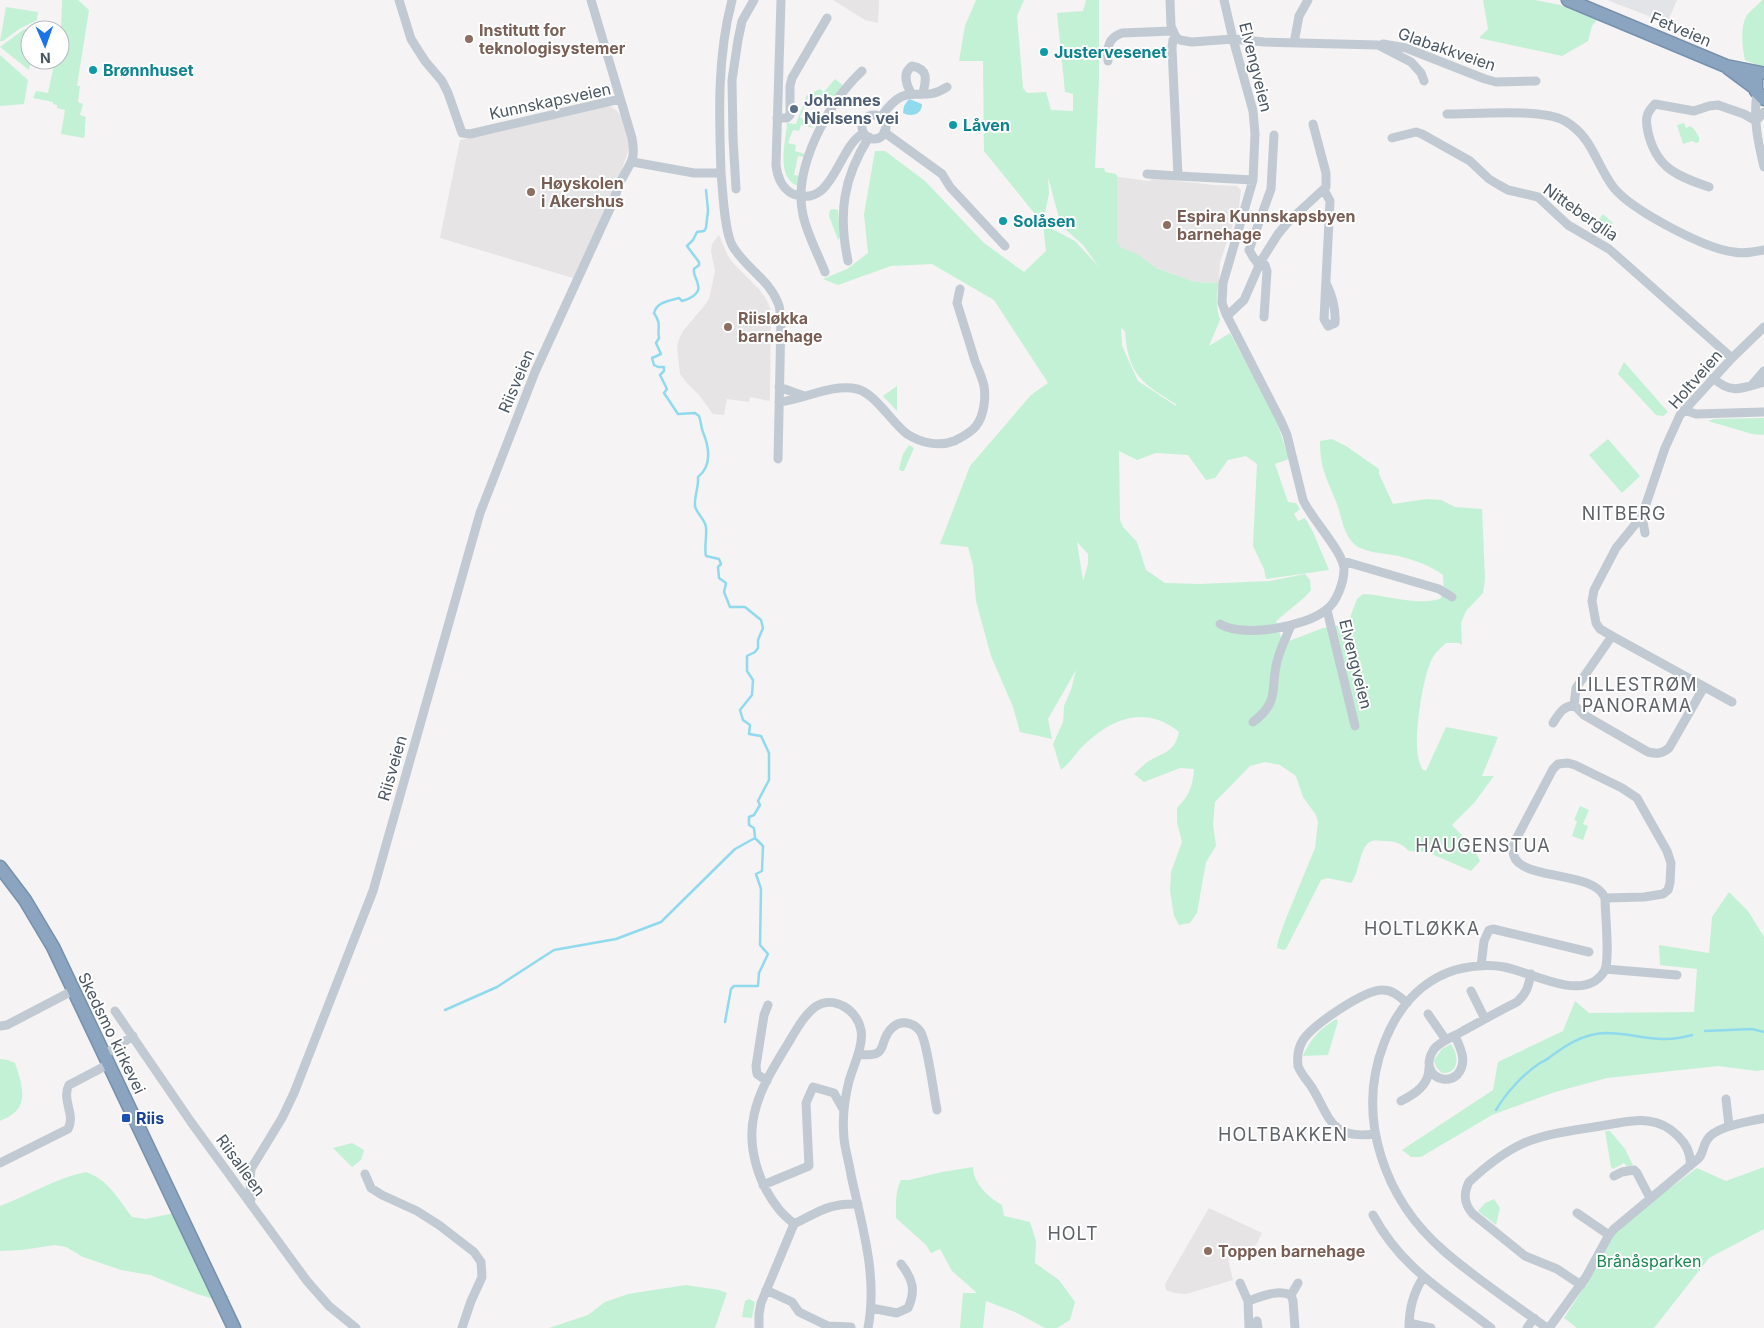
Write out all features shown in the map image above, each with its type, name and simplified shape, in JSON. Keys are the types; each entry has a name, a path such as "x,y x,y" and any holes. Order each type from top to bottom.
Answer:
{"highway":[{"name":"Fetveien","path":"1568,0 1726,66 1763,72"},
{"name":"Fetveien","path":"1726,66 1759,94"},
{"path":"1759,94 1756,78 1763,72"},
{"name":"Skedsmo kirkevei","path":"0,867 40,924 74,990 234,1328"}],"street":[{"name":"Kunnskapsveien","path":"399,0 411,39 425,62 442,81 462,133 470,134 620,99 634,148 632,162"},
{"path":"591,0 620,99"},
{"path":"732,0 724,38 720,72 721,172 731,244 741,259 771,289 778,303 781,318 778,459"},
{"path":"736,189 732,138 733,71 742,21 754,0"},
{"path":"781,0 776,165 778,177 789,191 801,195 816,193 826,186 852,142 859,136 866,135 880,137 884,132 885,124 881,117 872,115 865,119 862,126 866,135 848,180 842,218 848,261"},
{"path":"1170,0 1174,34 1172,48 1178,176"},
{"name":"Elvengveien","path":"1220,624 1226,628 1256,630 1291,625 1313,618 1327,610 1336,599 1343,573 1343,561 1303,500 1287,435 1222,303 1222,283 1253,180 1255,134 1252,111 1224,0"},
{"path":"1294,42 1299,16 1308,0"},
{"path":"777,118 787,118 790,115 790,86 792,78 826,18"},
{"name":"Glabakkveien","path":"1108,60 1108,45 1116,35 1122,33 1174,34 1180,40 1192,42 1233,40 1378,45 1406,48 1485,80 1496,82 1536,81"},
{"name":"Glabakkveien","path":"1378,45 1411,62 1421,73 1424,81"},
{"path":"911,93 906,83 906,72 912,66 922,68 924,71 923,94"},
{"path":"825,272 804,220 801,195 805,166 831,109 862,75"},
{"path":"881,117 896,99 911,93 939,92 947,86"},
{"path":"1759,94 1754,114 1756,133 1764,167"},
{"path":"822,104 831,109"},
{"path":"1709,187 1678,176 1664,166 1655,153 1650,140 1646,115 1655,104 1694,111 1718,105 1744,114 1756,121"},
{"path":"1756,121 1764,112"},
{"path":"1447,114 1534,113 1556,116 1572,126 1588,142 1614,188 1629,202 1682,233 1719,248 1735,253 1764,250"},
{"path":"1227,316 1244,300 1260,263 1273,241 1287,224 1324,190 1327,183 1326,173 1313,124"},
{"path":"884,132 942,174 950,187 1005,246"},
{"name":"Nitteberglia","path":"1392,138 1416,132 1422,134 1470,162 1489,179 1508,190 1538,197 1568,225 1609,250 1732,358"},
{"path":"1264,317 1265,265 1253,257 1249,250 1271,189 1274,135"},
{"path":"632,162 694,173 721,172"},
{"name":"Riisveien","path":"250,1203 252,1199 251,1169 282,1118 294,1093 373,891 480,513 510,432 552,334 613,202 621,180 632,162"},
{"path":"1147,174 1253,180"},
{"path":"1324,190 1330,201 1326,283"},
{"path":"779,402 795,400 804,396 841,388 856,389 864,392 872,399 906,433 922,442 950,443 964,437 977,426 984,406 984,387 957,303 960,289"},
{"name":"Holtveien","path":"1732,702 1600,629 1596,623 1592,601 1594,590 1616,548 1642,516 1668,440 1684,410 1732,358 1764,327"},
{"path":"1752,385 1764,371"},
{"path":"1713,378 1726,388 1739,389 1764,382"},
{"path":"779,387 804,396"},
{"path":"1684,410 1696,414 1764,412"},
{"name":"Holtveien","path":"1642,516 1645,533"},
{"path":"1343,561 1439,589 1452,597"},
{"name":"Elvengveien","path":"1327,610 1355,726"},
{"path":"1253,722 1272,701 1277,659 1291,625"},
{"path":"1574,705 1576,688 1612,636"},
{"path":"1574,705 1584,715 1648,752 1657,754 1664,753 1669,748 1704,688"},
{"path":"1553,723 1561,711 1566,707 1574,705"},
{"path":"1605,898 1663,894 1668,890 1672,876 1672,863 1640,803 1631,793 1575,765 1568,763 1558,764 1514,843 1513,856 1515,861 1526,868 1591,884 1603,893 1605,898 1607,954 1605,969 1600,977 1578,987 1562,985 1531,974 1502,967 1481,966 1455,970 1429,982 1407,1002 1388,1032 1376,1070 1372,1105 1374,1134 1385,1168 1392,1184 1414,1219 1430,1237 1462,1266 1548,1328 1581,1285 1609,1235 1624,1219 1699,1158 1704,1151 1706,1141 1712,1135 1729,1126 1764,1118"},
{"path":"1481,966 1485,937 1489,930 1493,929 1589,952"},
{"path":"1605,969 1677,975"},
{"path":"1401,1100 1415,1094 1428,1077 1430,1056 1434,1050 1446,1040 1517,1002 1528,990 1531,974"},
{"path":"0,1026 7,1025 74,990"},
{"path":"1374,1134 1350,1134 1331,1123 1311,1085 1298,1066 1299,1048 1307,1036 1324,1020 1365,995 1384,990 1397,994 1407,1002"},
{"path":"1471,991 1485,1019"},
{"path":"794,1224 778,1208 763,1185 757,1168 753,1142 754,1116 767,1080 803,1020 816,1007 824,1004 843,1005 859,1021 862,1032 843,1109 844,1140 869,1260 872,1295 868,1328"},
{"path":"767,1080 757,1074 756,1066 764,1015 768,1006"},
{"name":"Riisalleen","path":"115,1011 191,1122 307,1281 329,1306 356,1328"},
{"path":"1428,1014 1446,1040"},
{"path":"858,1054 874,1055 881,1050 889,1032 894,1026 903,1022 912,1024 920,1031 924,1042 937,1110"},
{"path":"0,1163 68,1130 71,1123 66,1090 69,1085 107,1059 133,1036"},
{"path":"1429,1068 1439,1078 1448,1079 1458,1073 1463,1063 1463,1057 1455,1036"},
{"path":"763,1185 808,1166 806,1103 813,1087 834,1093 843,1109"},
{"path":"1726,1099 1729,1126"},
{"path":"1581,1285 1558,1269 1525,1256 1473,1214 1465,1202 1466,1188 1469,1182 1512,1149 1539,1137 1640,1120 1660,1124 1678,1135 1689,1152 1690,1166"},
{"path":"1614,1176 1622,1172 1634,1170 1650,1198"},
{"path":"365,1174 371,1188 417,1211 439,1225 474,1252 481,1262 482,1277 462,1328"},
{"path":"759,1328 758,1314 766,1290 794,1224 827,1206 844,1203 858,1204"},
{"path":"1577,1213 1609,1235"},
{"path":"1373,1215 1381,1230 1402,1258 1423,1278 1491,1328"},
{"path":"871,1308 897,1313 908,1308 913,1290 908,1272 901,1264"},
{"path":"1423,1278 1412,1302 1409,1325 1431,1328"},
{"path":"1240,1283 1248,1301 1249,1328"},
{"path":"1295,1328 1291,1295 1298,1283"},
{"path":"766,1290 792,1302 798,1312 828,1327 844,1325 851,1327"},
{"path":"1248,1301 1268,1294 1287,1293 1291,1295"},
{"path":"1527,1328 1534,1318"}],"shaded area":[{"path":"833,0 879,0 878,23 865,20"},
{"path":"1607,0 1677,0 1667,23"},
{"name":"Høyskolen i Akershus","path":"610,106 621,116 629,149 616,186 595,235 573,278 440,238 460,140"},
{"name":"Espira Kunnskapsbyen barnehage","path":"1097,174 1149,181 1153,178 1237,186 1241,190 1239,207 1220,262 1219,283 1195,282 1132,259 1111,249"},
{"name":"Riisløkka barnehage","path":"719,235 728,256 759,289 771,310 770,401 750,397 749,402 727,399 724,415 713,414 680,374 677,347 683,331 709,299 715,271 711,251 712,244"},
{"name":"Toppen barnehage","path":"1209,1208 1262,1233 1256,1245 1232,1251 1234,1257 1228,1259 1233,1280 1186,1294 1166,1290 1165,1284"}],"green space":[{"path":"62,0 78,0 89,10 77,86 80,86 78,102 83,104 80,115 86,117 84,138 61,134 65,110 57,108 57,105 53,104 53,102 33,98 36,91 48,93 53,70 70,70 70,20 61,20"},
{"path":"976,0 1024,0 1017,16 1023,88 1027,93 1046,92 1051,110 1073,111 1073,94 1065,92 1057,13 1083,11 1086,0 1099,0 1099,80 1095,168 1104,168 1105,172 1116,174 1117,176 1117,242 1120,247 1137,254 1156,268 1195,282 1219,283 1217,302 1220,320 1209,346 1230,333 1276,419 1289,459 1275,464 1288,502 1296,503 1300,509 1294,514 1298,521 1305,518 1329,570 1266,579 1264,569 1253,546 1257,464 1246,456 1228,460 1215,478 1206,480 1188,455 1156,453 1137,460 1119,451 1120,520 1123,527 1137,542 1146,570 1165,583 1200,584 1270,581 1305,574 1310,580 1311,590 1276,621 1281,637 1289,641 1323,628 1342,625 1349,620 1357,599 1363,594 1411,601 1440,599 1444,592 1443,575 1438,571 1410,559 1362,549 1353,543 1345,530 1325,474 1321,459 1320,441 1332,439 1346,446 1379,469 1379,474 1393,504 1427,499 1441,500 1455,507 1482,509 1485,579 1483,593 1466,611 1461,623 1462,645 1459,643 1446,643 1437,651 1429,665 1423,687 1417,737 1419,761 1422,769 1426,771 1446,727 1498,737 1482,776 1494,776 1474,803 1452,825 1473,847 1480,861 1471,871 1427,852 1409,851 1395,842 1372,841 1362,853 1351,883 1328,878 1321,880 1286,949 1277,948 1285,921 1315,848 1318,822 1316,815 1303,797 1296,776 1280,765 1265,762 1250,766 1215,802 1213,824 1216,846 1206,862 1197,913 1190,923 1179,925 1174,916 1170,891 1171,872 1182,842 1177,822 1177,808 1190,790 1194,769 1180,768 1144,782 1134,774 1147,762 1172,748 1179,732 1166,723 1153,719 1141,717 1128,719 1104,729 1093,737 1061,770 1053,744 1063,722 1064,706 1071,690 1076,670 1048,719 1052,739 1020,732 1013,707 991,656 976,601 973,565 968,547 940,544 970,466 1031,395 1048,383 994,300 932,264 891,266 838,285 823,279 847,269 868,253 864,214 875,151 885,151 925,181 984,243 1024,272 1046,251 1043,224 984,151 983,61 959,61 965,26","holes":["1048,177 1059,218 1065,229 1083,245 1099,267 1075,241 1043,224 1049,193","1121,328 1125,331 1129,358 1138,376 1154,390 1176,404 1176,406 1138,381 1122,346","1077,542 1088,554 1088,564 1083,581"]},
{"path":"1483,0 1535,0 1560,5 1597,20 1592,26 1588,41 1562,56 1479,38 1488,29"},
{"path":"1764,0 1764,68 1745,60 1742,37 1743,25 1747,15"},
{"path":"6,7 38,12 37,20 20,20 20,28 3,41 0,41"},
{"path":"20,32 20,63 0,47"},
{"path":"0,55 28,80 24,104 0,106"},
{"path":"835,79 844,86 832,102 828,104 817,98 814,103 809,101 800,117 803,119 805,115 808,116 805,122 814,128 801,125 799,131 793,130 788,143 796,145 795,151 805,154 804,157 798,156 794,175 801,176 798,186 791,182 786,175 784,167 787,123 796,124 807,95 820,89 824,92"},
{"path":"1684,123 1686,128 1690,126 1694,129 1699,137 1699,142 1692,141 1683,144 1677,125"},
{"path":"830,210 838,210 840,237 838,240 829,216"},
{"path":"1603,214 1613,223 1604,232 1595,224"},
{"path":"1624,362 1668,412 1663,416 1656,415 1618,374"},
{"path":"897,386 897,411 883,396"},
{"path":"1764,418 1763,435 1752,434 1708,421 1714,419"},
{"path":"1608,439 1640,476 1622,493 1589,455"},
{"path":"909,445 914,448 904,471 901,471 899,469 903,454"},
{"path":"1580,806 1589,810 1583,824 1588,826 1583,840 1572,836 1577,821 1574,820"},
{"path":"1729,892 1748,911 1764,937 1764,1070 1757,1071 1718,1066 1607,1078 1555,1092 1492,1115 1421,1157 1411,1157 1402,1150 1493,1090 1498,1062 1563,1031 1575,1001 1589,1013 1694,1012 1697,969 1660,965 1659,945 1709,953 1712,917"},
{"path":"1336,1019 1338,1021 1328,1055 1303,1056 1316,1035"},
{"path":"1451,1044 1456,1053 1455,1067 1448,1072 1442,1073 1436,1067 1434,1060 1442,1049"},
{"path":"0,1059 15,1063 21,1082 22,1096 19,1108 13,1114 0,1121"},
{"path":"1605,1131 1610,1131 1625,1149 1633,1165 1627,1167 1624,1163 1613,1169 1611,1167"},
{"path":"352,1143 364,1150 361,1160 352,1167 333,1148"},
{"path":"973,1167 979,1184 987,1194 1002,1205 1004,1216 1030,1222 1036,1241 1035,1263 1059,1280 1075,1302 1070,1320 1057,1328 1045,1328 1015,1312 986,1301 983,1328 960,1328 963,1293 977,1293 952,1271 940,1249 931,1253 926,1245 896,1218 897,1194 901,1180"},
{"name":"Brånåsparken","path":"1764,1167 1764,1229 1709,1258 1654,1328 1577,1328 1564,1318 1585,1286 1614,1233 1630,1218 1697,1168 1726,1181"},
{"path":"86,1172 94,1175 107,1185 132,1217 145,1219 175,1213 224,1293 230,1297 214,1299 197,1294 150,1275 121,1270 83,1257 66,1247 55,1245 0,1251 0,1206 53,1182"},
{"path":"1494,1199 1500,1208 1496,1225 1478,1211 1485,1203"},
{"path":"686,1285 727,1293 715,1328 549,1328 588,1315 605,1302 628,1294"},
{"path":"749,1299 755,1302 752,1318 742,1317 745,1301"}],"water":[{"path":"909,99 922,104 922,108 918,113 909,115 903,113 904,106"}],"waterway":[{"path":"706,190 708,210 706,228 704,231 697,232 687,246 699,262 699,265 694,269 698,291 688,299 682,301 679,298 667,301 655,309 654,313 659,323 659,338 656,343 661,354 652,358 654,365 664,367 664,371 660,375 667,389 664,393 678,414 695,413 699,416 708,456 706,467 698,477 695,502 696,509 706,527 706,556 719,559 721,564 718,567 719,578 726,583 724,592 730,607 745,607 761,620 763,628 758,640 758,648 747,656 747,671 753,680 752,695 740,710 743,720 750,725 749,734 761,736 769,753 769,780 758,801 760,805 754,815 749,817 749,825 754,828 755,838 763,846 762,871 756,874 761,889 760,945 768,954 759,973 758,986 734,986 731,989 725,1022"},
{"path":"445,1010 497,987 554,950 616,939 661,922 735,849 755,838"},
{"path":"1705,1031 1752,1029 1764,1032"},
{"path":"1496,1110 1527,1073 1562,1048 1589,1035 1617,1033 1658,1039 1680,1038 1692,1035"}],"place":[{"name":"Institutt for teknologisystemer","path":"469,39"},
{"name":"Justervesenet","path":"1044,52"},
{"name":"Brønnhuset","path":"93,70"},
{"name":"Johannes Nielsens vei","path":"794,109"},
{"name":"Låven","path":"953,125"},
{"name":"Høyskolen i Akershus","path":"531,192"},
{"name":"Solåsen","path":"1003,221"},
{"name":"Espira Kunnskapsbyen barnehage","path":"1167,225"},
{"name":"Riisløkka barnehage","path":"728,327"},
{"name":"Riis","path":"126,1118"},
{"name":"Toppen barnehage","path":"1208,1251"}],"district":[{"name":"NITBERG","path":"1624,514"},
{"name":"LILLESTRØM PANORAMA","path":"1637,695"},
{"name":"HAUGENSTUA","path":"1483,846"},
{"name":"HOLTLØKKA","path":"1422,929"},
{"name":"HOLTBAKKEN","path":"1283,1135"},
{"name":"HOLT","path":"1073,1234"}]}
